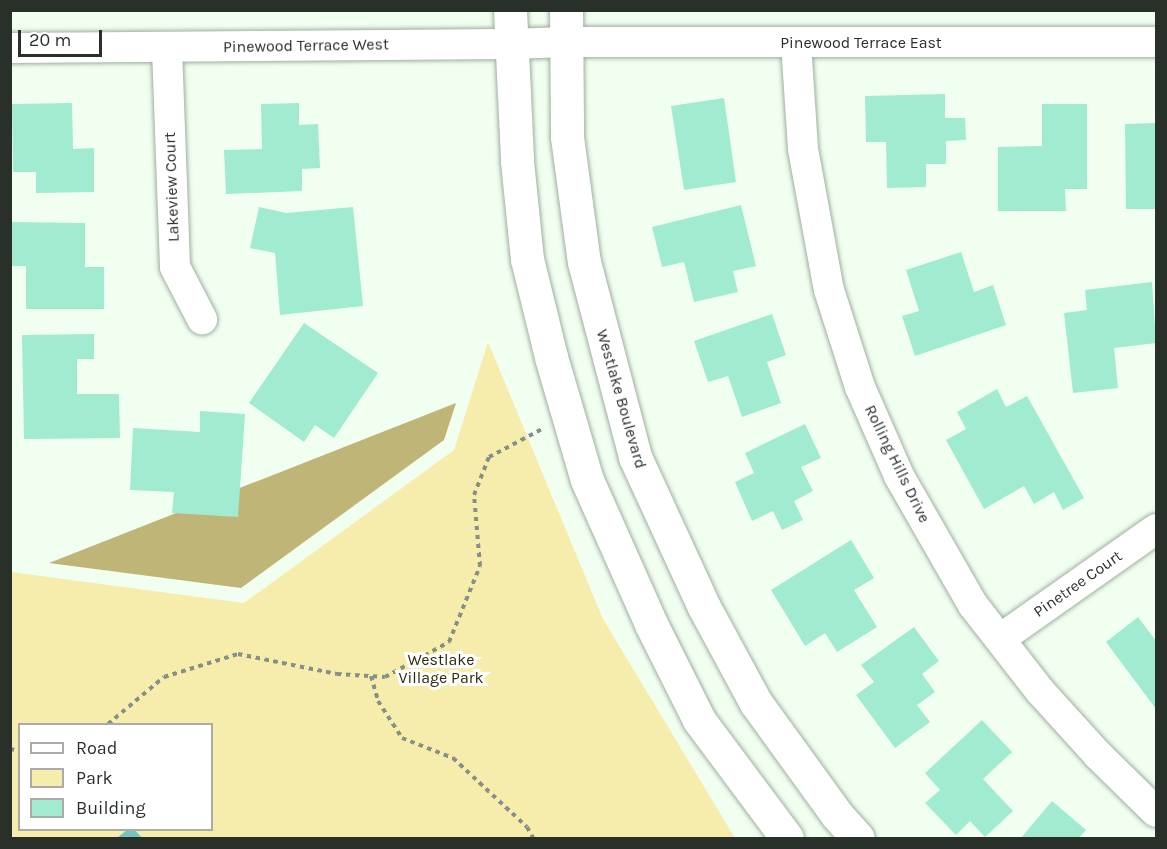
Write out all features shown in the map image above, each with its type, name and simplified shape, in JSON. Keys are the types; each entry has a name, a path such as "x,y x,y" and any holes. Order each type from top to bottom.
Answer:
{"street":[{"path":"510,10 510,44 527,259 567,415 587,480 651,624 699,720 786,838"},
{"name":"Pinewood Terrace West","path":"10,48 510,44 566,26"},
{"name":"Pinewood Terrace East","path":"566,26 796,43 1156,42"},
{"name":"Westlake Boulevard","path":"566,26 567,137 584,262 635,457 704,606 756,703 837,815 858,838"},
{"name":"Rolling Hills Drive","path":"796,43 803,149 829,290 860,387 899,476 973,605 1040,691 1098,755 1156,812"},
{"name":"Lakeview Court","path":"167,48 175,267 202,319"},
{"name":"Pinetree Court","path":"1000,639 1156,529"}],"path":[{"path":"109,723 164,677 238,654 337,675 385,677 448,642 480,566 474,495 489,458 567,415"},
{"path":"371,676 378,701 402,738 453,758 527,827 533,838"}],"green space":[{"name":"Westlake Village Park","path":"488,342 603,619 735,838 11,838 11,572 244,603 454,450"}],"shaded area":[{"path":"456,403 444,440 241,588 49,563"}],"water":[{"path":"126,831 136,831 142,838 117,838"}],"building":[{"path":"945,94 945,118 965,118 966,140 946,141 946,164 926,164 926,187 887,188 886,142 866,142 865,96"},
{"path":"724,98 736,182 684,190 671,106"},
{"path":"72,103 73,149 94,148 94,192 36,193 36,172 13,172 12,104"},
{"path":"299,103 299,125 318,124 320,168 302,169 302,191 226,194 224,150 262,149 261,104"},
{"path":"1042,104 1087,104 1087,189 1065,189 1066,211 998,211 998,147 1042,146"},
{"path":"1156,123 1156,209 1126,209 1125,124"},
{"path":"741,205 756,266 733,271 738,292 694,302 684,262 662,267 652,227"},
{"path":"259,207 286,213 353,207 363,306 280,315 275,253 250,248"},
{"path":"10,222 85,223 85,267 104,267 104,309 26,309 26,266 10,266"},
{"path":"961,252 974,292 993,285 1006,325 915,356 902,316 919,311 906,270"},
{"path":"1152,282 1156,343 1114,348 1118,388 1073,393 1064,313 1087,310 1085,290"},
{"path":"772,314 786,355 767,362 781,403 742,417 728,376 708,382 694,341"},
{"path":"304,323 378,373 334,438 315,425 304,442 249,403"},
{"path":"94,334 94,359 77,359 77,394 119,394 120,438 24,439 22,335"},
{"path":"997,389 1006,407 1027,396 1084,498 1063,510 1054,492 1034,504 1024,486 984,509 946,440 966,429 957,412"},
{"path":"200,411 245,414 238,517 172,513 174,492 130,490 133,428 200,432"},
{"path":"805,424 821,458 801,467 813,491 794,501 803,520 782,530 773,511 752,521 735,482 754,473 745,453"},
{"path":"851,540 874,578 854,590 877,627 837,652 825,633 805,646 771,590"},
{"path":"1138,617 1156,641 1156,709 1106,642"},
{"path":"914,627 939,661 922,674 935,692 917,705 930,722 895,748 856,695 874,682 861,665"},
{"path":"982,720 1012,752 983,779 1013,811 985,837 970,821 956,835 925,803 940,790 925,773"},
{"path":"1052,801 1086,830 1079,838 1021,838"}]}
